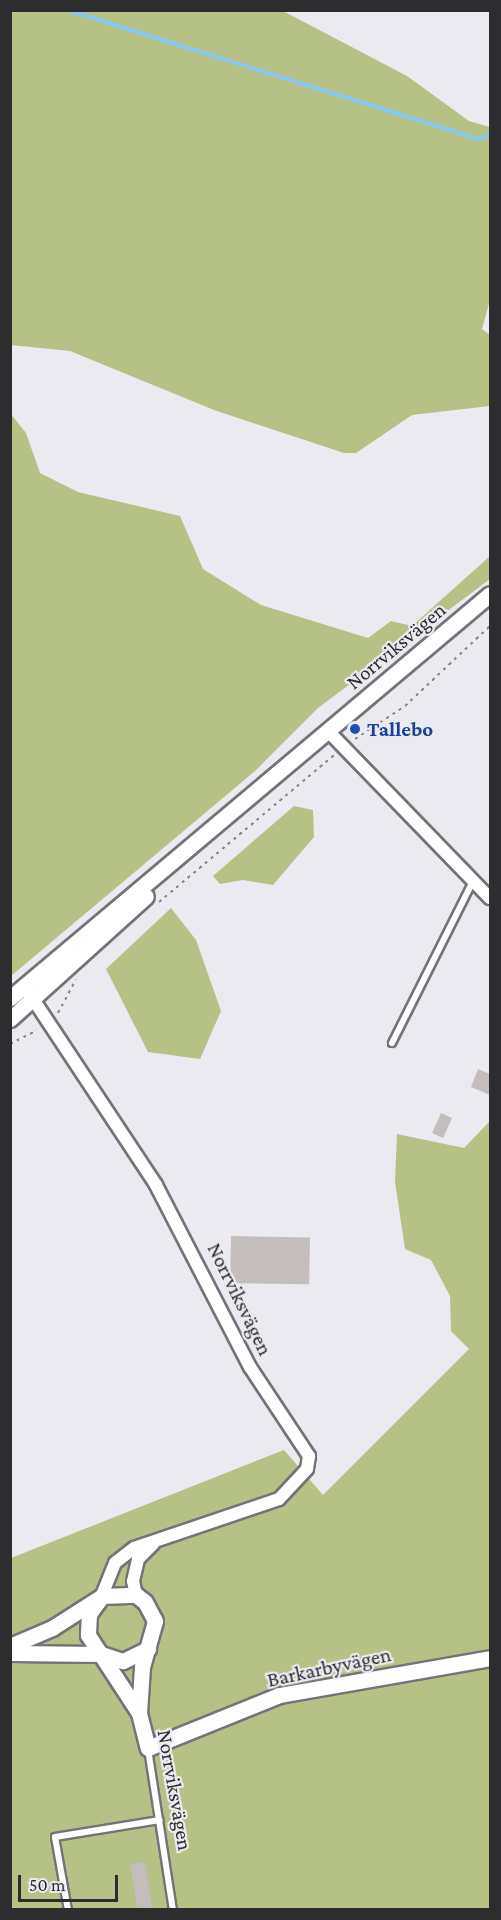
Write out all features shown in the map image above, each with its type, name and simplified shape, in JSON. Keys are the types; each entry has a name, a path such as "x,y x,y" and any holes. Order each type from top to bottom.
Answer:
{"street":[{"name":"Norrviksvägen","path":"10,998 18,988 99,924 490,594"},
{"path":"328,731 490,898"},
{"name":"Norrviksvägen","path":"10,1019 35,1001 220,822"},
{"name":"Norrviksvägen","path":"18,988 35,1001 156,1185 263,1388 309,1456 307,1468 279,1499 153,1544 134,1548 115,1563 102,1596 93,1605 87,1625 93,1646 101,1654 139,1713 148,1748"},
{"path":"10,1646 52,1628 102,1596 136,1595 133,1581 138,1559 153,1544"},
{"name":"Norrviksvägen","path":"136,1595 146,1602 155,1621 139,1713"},
{"path":"10,1653 101,1654 123,1661 149,1646"},
{"name":"Barkarbyvägen","path":"148,1748 279,1695 490,1658"}],"lane":[{"path":"393,1043 473,881"},
{"name":"Norrviksvägen","path":"148,1748 174,1910"},
{"path":"68,1910 55,1837 160,1820"}],"path":[{"path":"152,907 344,747 405,706 490,626"},
{"path":"10,1044 49,1022 64,1006 83,971"}],"green space":[{"path":"10,11 283,11 407,76 469,121 490,127 490,300 482,329 490,335 490,406 412,415 356,453 344,453 214,410 70,351 11,345"},
{"path":"10,413 26,433 40,473 78,492 180,516 203,569 261,605 368,638 391,621 412,626 490,556 490,579 318,708 255,771 11,976"},
{"path":"294,806 313,810 314,837 273,885 243,880 220,884 213,876"},
{"path":"171,908 196,940 221,1011 200,1059 148,1052 106,969"},
{"path":"490,1121 490,1909 11,1910 11,1558 284,1450 323,1495 469,1349 451,1331 450,1296 431,1260 405,1249 395,1182 397,1134 464,1148"}],"building":[{"path":"478,1069 490,1074 490,1095 471,1087"},
{"path":"441,1113 452,1118 443,1138 432,1133"},
{"path":"231,1236 310,1237 309,1284 230,1283"},
{"path":"145,1862 153,1910 137,1910 130,1864"}],"waterway":[{"path":"67,10 479,139 490,134"}],"place":[{"name":"Tallebo","path":"355,729"}]}
